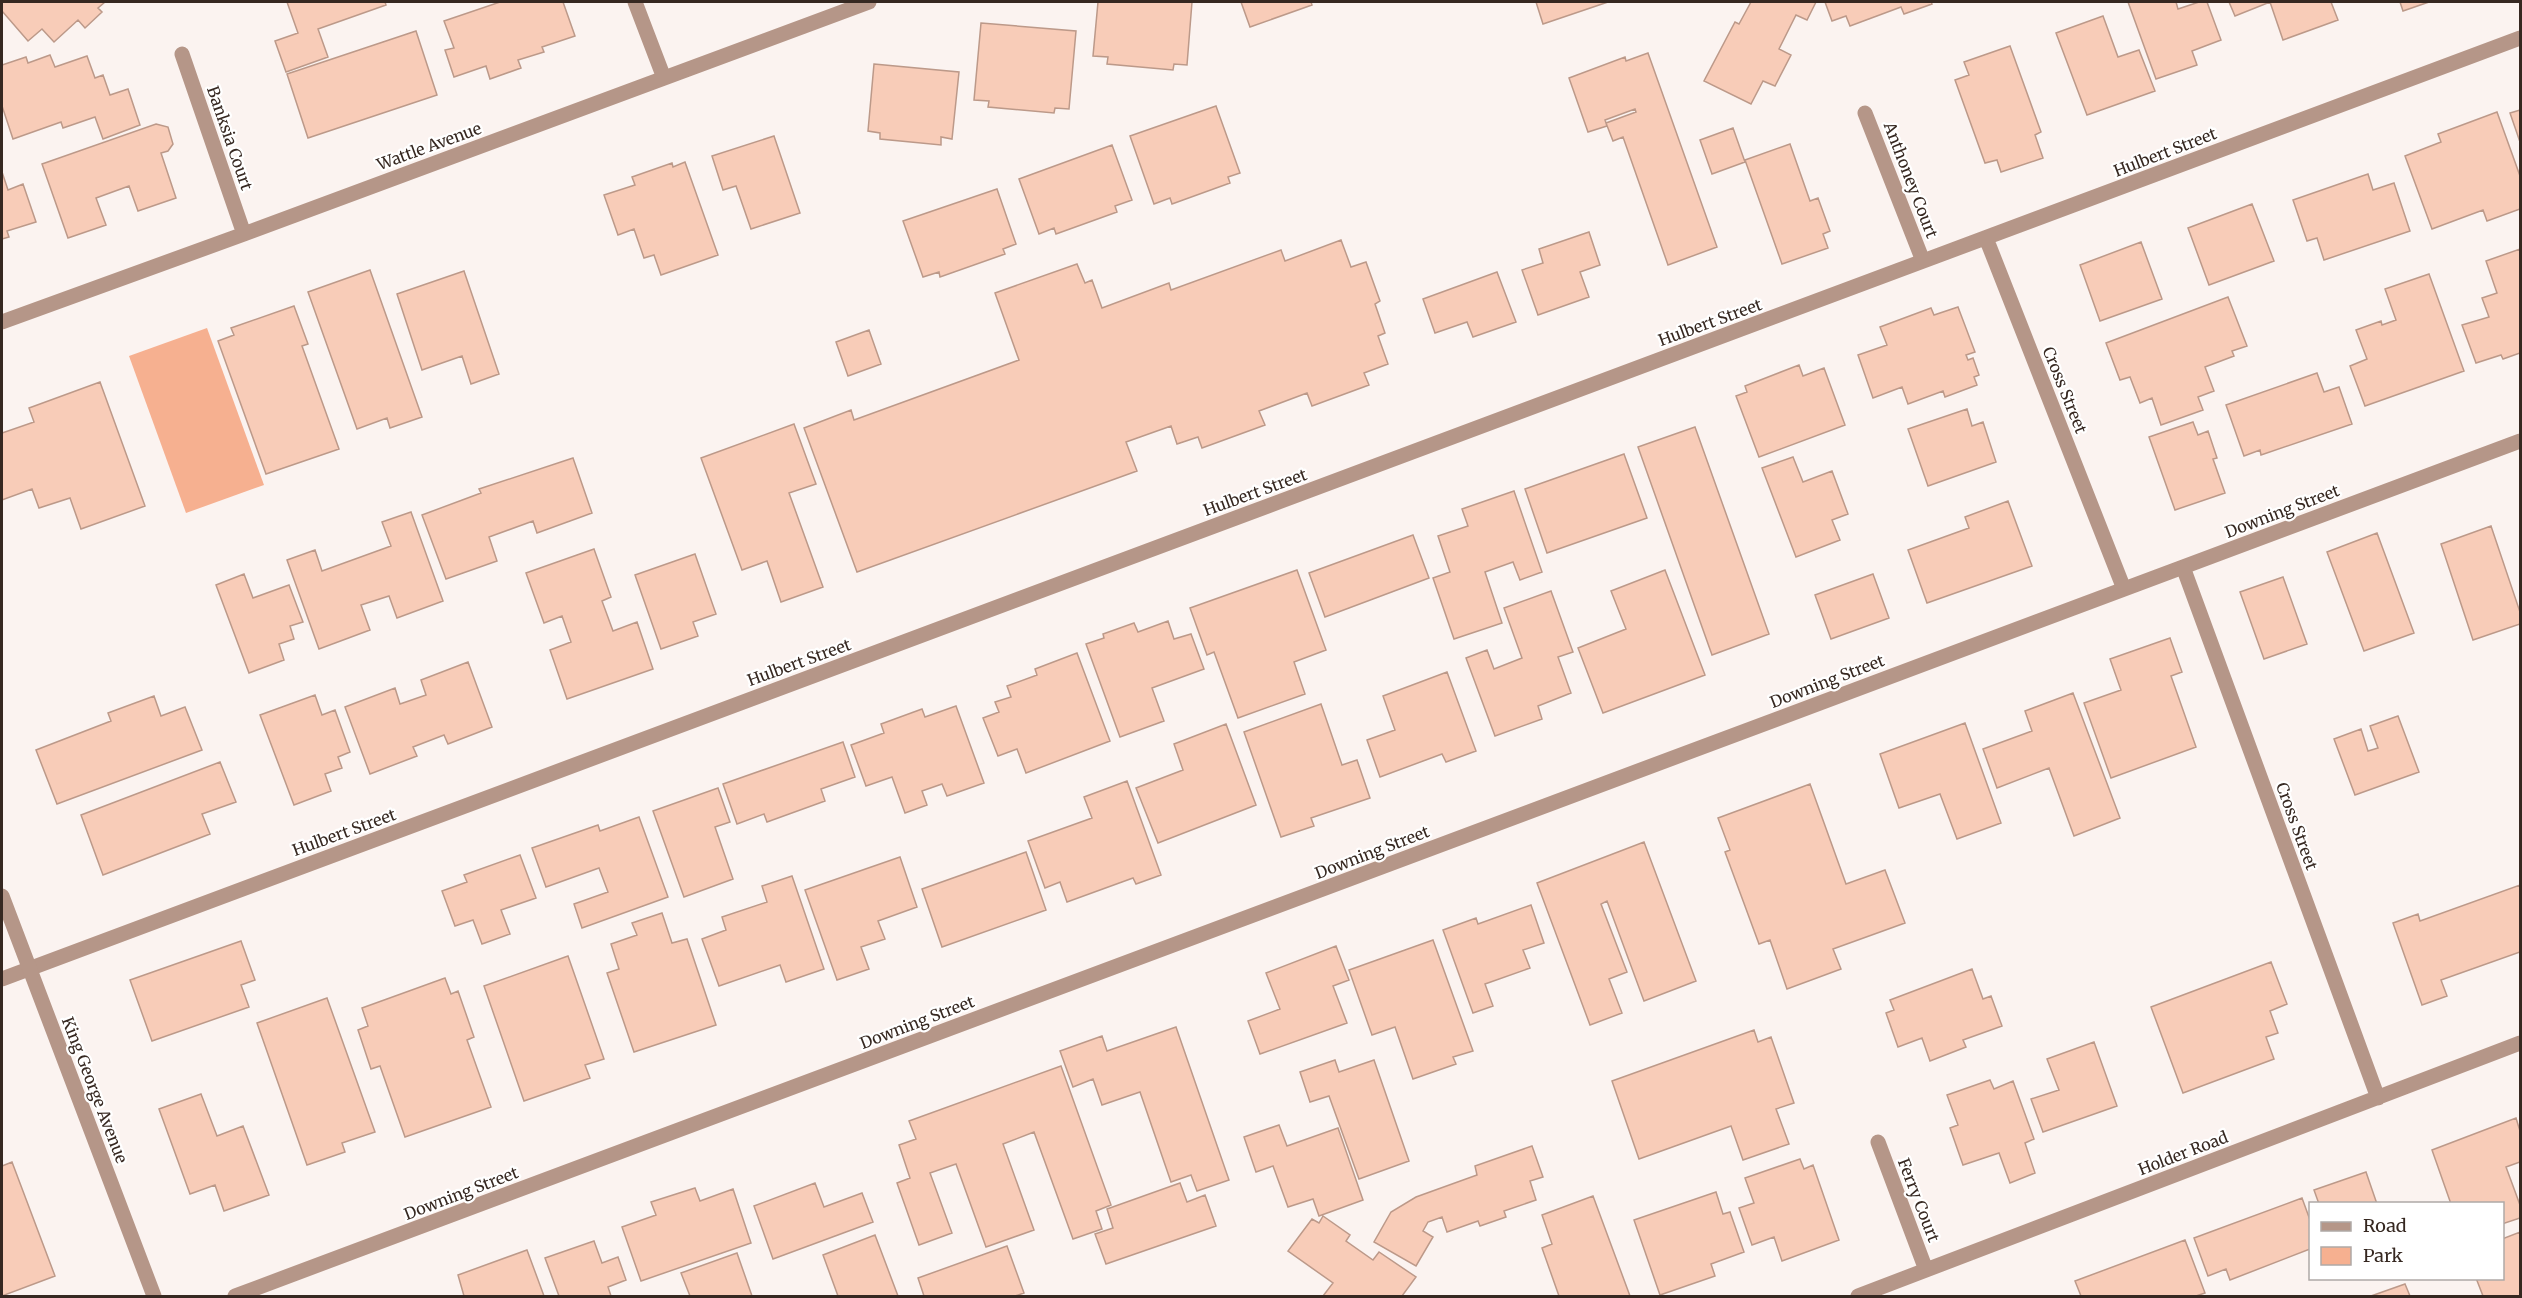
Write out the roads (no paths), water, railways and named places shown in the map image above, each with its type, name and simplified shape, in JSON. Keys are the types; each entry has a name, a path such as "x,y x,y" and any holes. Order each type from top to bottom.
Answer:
{"street":[{"path":"635,2 664,78"},
{"name":"Wattle Avenue","path":"2,322 869,2"},
{"name":"Hulbert Street","path":"2,979 2520,38"},
{"name":"Banksia Court","path":"182,54 244,234"},
{"name":"Anthoney Court","path":"1865,112 1923,261"},
{"name":"Cross Street","path":"1986,238 2124,589"},
{"name":"Downing Street","path":"235,1296 2520,441"},
{"name":"Cross Street","path":"2183,567 2378,1098"},
{"name":"King George Avenue","path":"2,896 154,1296"},
{"name":"Holder Road","path":"1858,1296 2520,1043"},
{"name":"Ferry Court","path":"1878,1142 1926,1270"}]}
